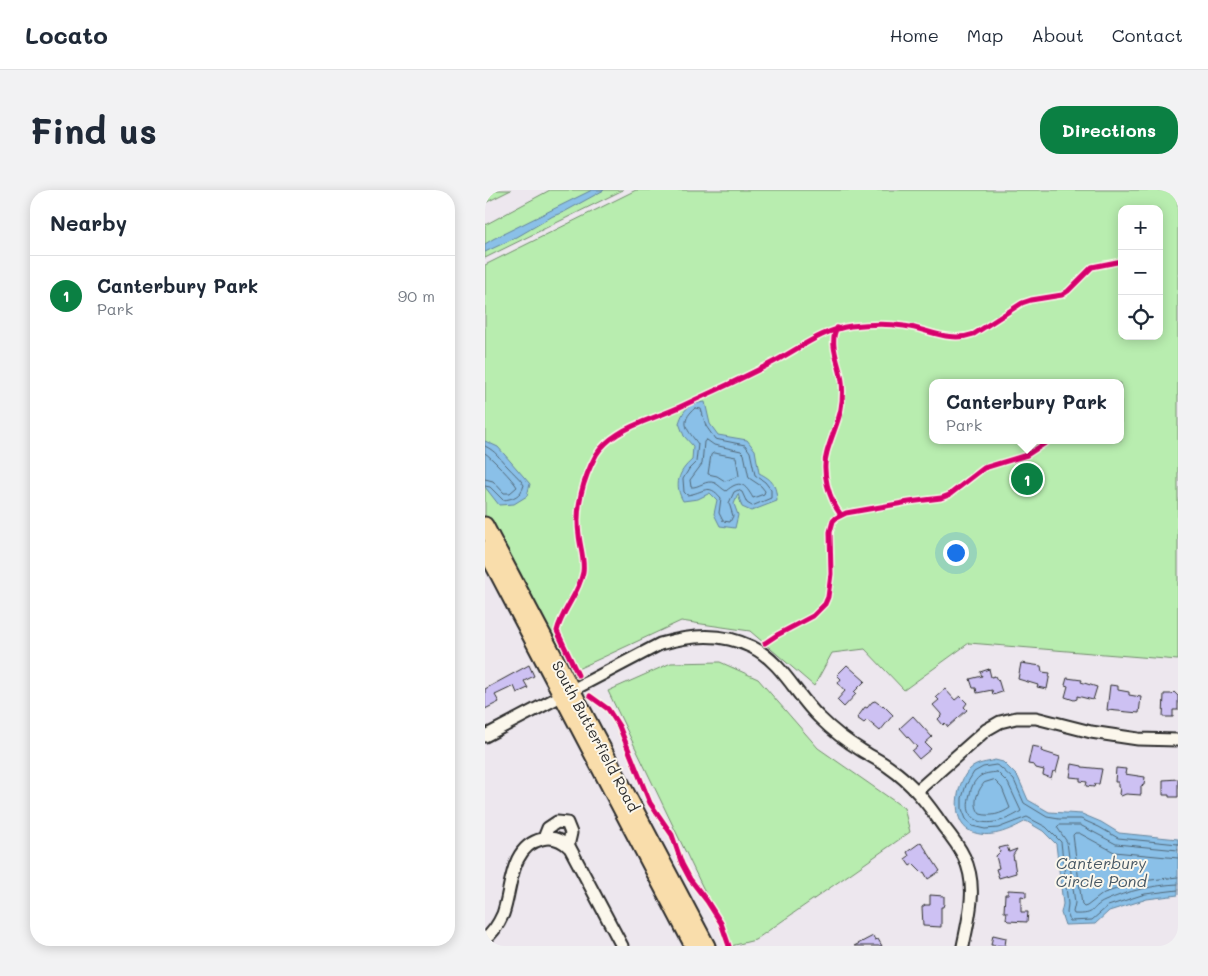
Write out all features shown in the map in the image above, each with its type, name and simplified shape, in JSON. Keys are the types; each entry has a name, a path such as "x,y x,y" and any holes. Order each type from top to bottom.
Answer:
{"main road":[{"name":"South Butterfield Road","path":"485,525 566,693 693,946"},
{"name":"South Butterfield Road","path":"485,549 707,946"}],"street":[{"path":"485,736 660,644 699,636 728,639 744,644 759,652 783,673 804,701 842,737 889,767 917,791 955,842 969,872 972,900 963,946"},
{"path":"917,791 986,730 1000,722 1016,718 1036,718 1091,732 1138,739 1178,740"},
{"path":"544,838 548,828 557,822 567,823 571,833 568,846"},
{"path":"485,939 496,927 503,914 513,871 525,849 532,843 544,838 556,838 563,841 576,857 622,946"}],"green space":[{"path":"485,190 511,190 485,203"},
{"path":"550,190 623,190 485,258 485,225"},
{"path":"636,190 1178,190 1178,660 969,643 904,690 865,649 832,653 814,686 750,631 681,621 569,673 485,535 485,265"},
{"path":"720,662 758,679 818,748 904,808 910,832 755,940 731,946 608,691 671,663"}],"water":[{"path":"592,190 604,190 485,252 485,244 493,239"},
{"path":"705,402 710,424 718,435 747,440 755,450 759,473 771,481 776,491 777,501 751,511 742,507 738,494 734,504 738,515 735,528 720,526 714,514 717,500 710,493 698,499 683,501 680,495 679,479 683,469 692,460 693,446 684,436 679,423 685,410 695,404"},
{"path":"485,441 498,447 530,484 527,496 514,504 499,505 485,487"},
{"name":"Canterbury Circle Pond","path":"995,760 1003,762 1018,777 1028,800 1049,812 1082,814 1101,822 1119,833 1178,839 1178,895 1147,899 1109,911 1095,924 1065,925 1061,913 1063,904 1056,844 1043,831 1026,821 999,833 977,834 964,826 960,819 957,801 965,775 976,765"}],"building":[{"path":"1021,663 1041,666 1042,672 1050,673 1047,689 1018,679"},
{"path":"529,665 534,676 524,681 528,688 517,693 514,686 495,695 499,702 485,709 485,689"},
{"path":"847,665 865,681 854,692 856,694 844,707 837,700 845,691 838,683 841,679 837,675"},
{"path":"989,669 991,677 995,676 998,679 1002,692 993,695 992,690 977,693 970,679 982,676 980,672"},
{"path":"1067,678 1082,680 1081,682 1097,687 1093,700 1077,696 1077,699 1074,700 1065,697 1068,686 1065,685"},
{"path":"1110,685 1118,686 1118,690 1129,692 1129,695 1141,697 1139,713 1107,710"},
{"path":"945,689 955,700 960,696 967,703 964,707 967,710 948,727 945,723 943,725 938,719 941,714 933,705 939,700 936,697"},
{"path":"1174,692 1178,696 1178,710 1173,710 1173,717 1163,717 1164,694 1172,694"},
{"path":"875,701 883,705 893,715 880,731 867,720 864,723 857,718 865,707 867,708"},
{"path":"913,716 932,737 925,743 931,749 919,759 912,751 917,747 900,728"},
{"path":"1032,746 1042,748 1041,751 1060,757 1056,772 1053,771 1051,778 1043,775 1044,770 1028,764"},
{"path":"1072,764 1102,769 1099,784 1095,784 1094,787 1086,786 1087,782 1080,781 1080,778 1070,777"},
{"path":"1116,768 1126,769 1125,774 1145,777 1144,785 1141,786 1141,795 1126,794 1121,796 1119,794 1118,782 1115,782"},
{"path":"1178,779 1178,797 1163,795 1163,780"},
{"path":"921,842 940,871 928,879 924,872 922,873 913,864 910,866 905,859 909,856 907,852"},
{"path":"1007,846 1009,852 1017,849 1013,855 1016,873 999,878 996,869 999,868 996,856 1000,852 999,848"},
{"path":"1008,890 1026,891 1026,897 1021,896 1021,912 1028,912 1027,922 1008,921 1006,919 1007,912 1004,912 1005,894 1008,894"},
{"path":"930,895 944,896 944,904 941,907 941,927 923,926 922,907 930,905"},
{"path":"993,935 1006,938 1005,946 991,945"},
{"path":"873,936 875,940 878,939 882,946 854,946"}],"cycle path":[{"path":"578,675 557,631 559,623 578,588 583,572 578,525 581,494 587,474 596,455 612,438 626,429 676,409 744,377 831,331 851,326 884,324 898,325 947,336 956,337 974,334 1022,303 1062,295 1092,267 1118,262"},
{"path":"837,328 834,347 843,392 841,410 827,452 825,468 827,485 841,515"},
{"path":"765,643 813,616 825,604 828,597 831,574 830,532 833,521 836,518 846,513 941,498 949,495 984,468 1027,455 1044,444"},
{"path":"590,696 608,709 619,726 650,803 672,835 682,864 690,879 721,923 729,946"}],"place":[{"name":"Canterbury Park","path":"1027,479"}]}
